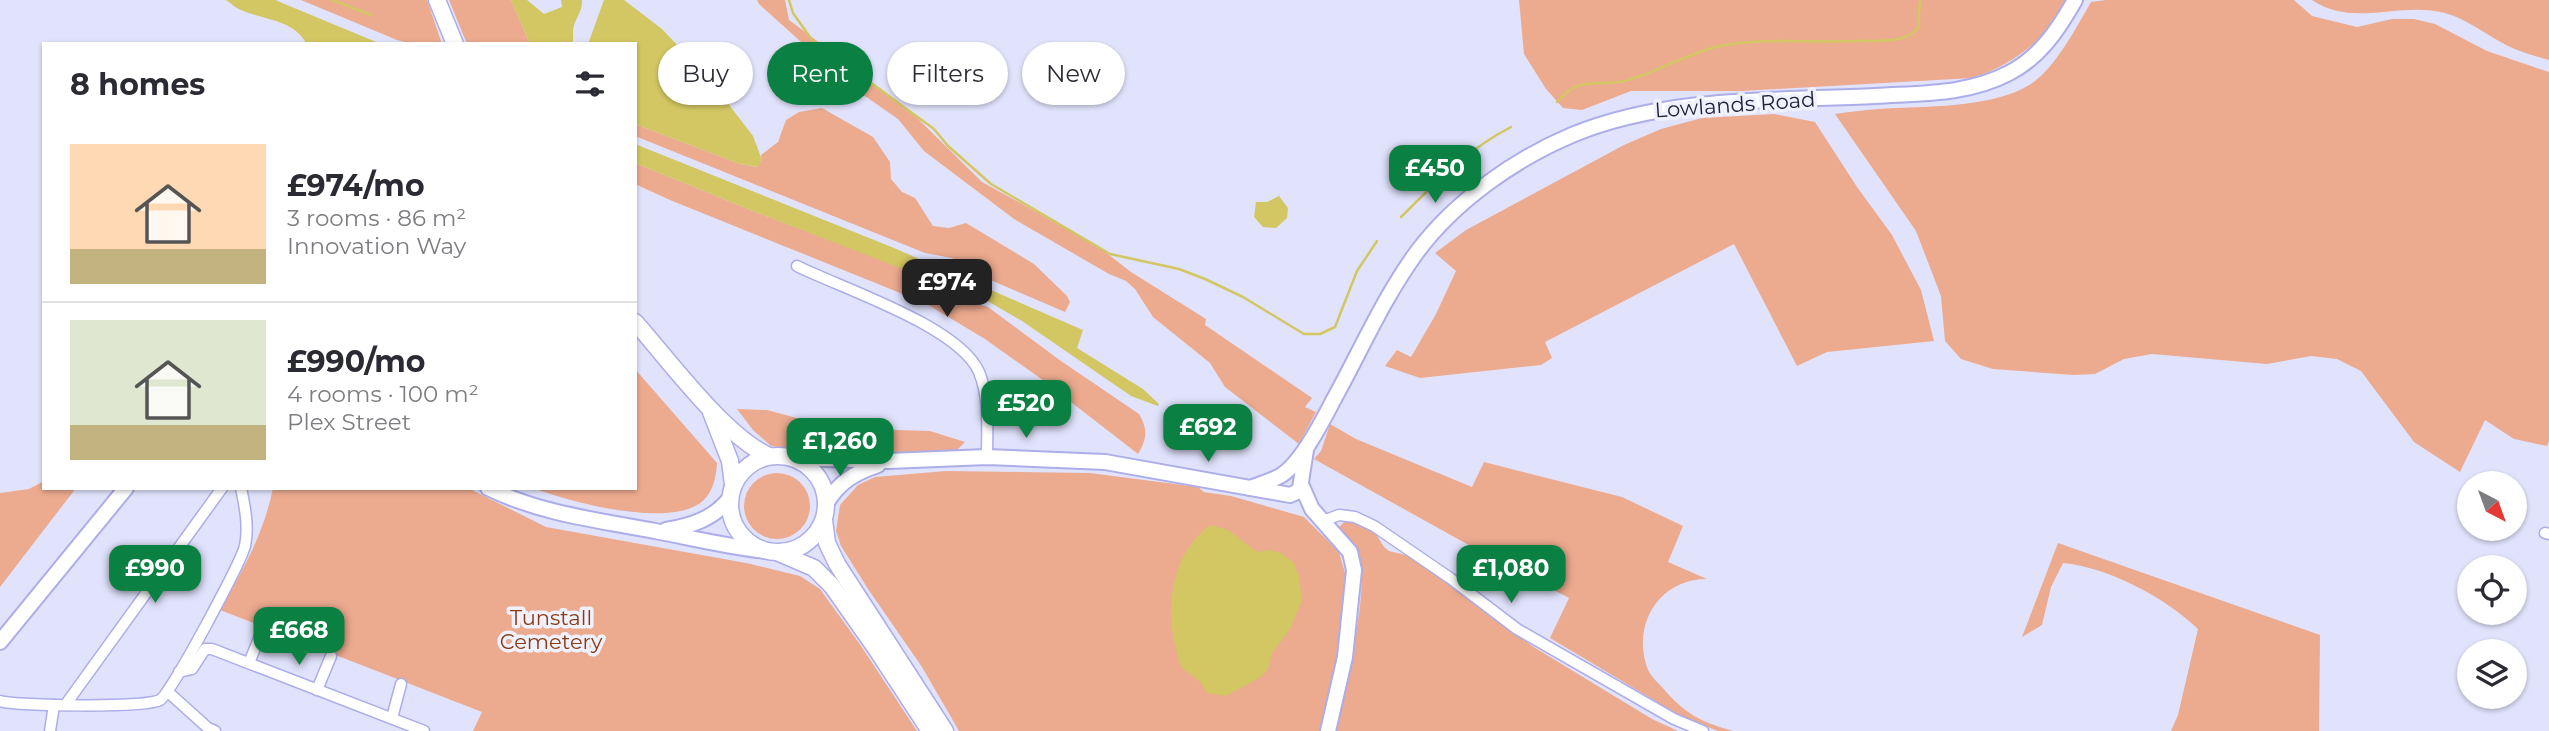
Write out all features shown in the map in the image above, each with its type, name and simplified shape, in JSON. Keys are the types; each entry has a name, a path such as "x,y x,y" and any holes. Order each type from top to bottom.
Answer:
{"main road":[{"path":"437,0 454,42"},
{"path":"637,324 708,407 742,438 769,456"},
{"path":"708,407 730,461 731,519 739,533 751,545 814,568 832,586 930,731"},
{"path":"731,492 741,473 750,464 769,456 792,458 807,465 819,478 823,486 827,543 837,564 946,731"},
{"path":"772,552 790,551 810,540 825,511"}],"street":[{"name":"Lowlands Road","path":"1282,475 1306,449 1391,293 1417,252 1454,211 1521,162 1571,136 1633,114 1683,106 1965,90 2009,73 2029,60 2059,30 2075,0"},
{"path":"797,266 912,318 958,345 978,371 985,389 988,457"},
{"name":"Lowlands Road","path":"1300,482 1306,449"},
{"path":"792,458 889,461 988,457 1105,462 1284,494 1312,509"},
{"path":"825,511 839,485 848,478 889,461"},
{"path":"1251,488 1292,472 1300,482 1312,509 1350,552 1354,570 1345,657 1328,731"},
{"path":"1282,475 1278,485 1284,494"},
{"path":"1284,494 1297,492 1300,482"},
{"path":"0,642 124,490"},
{"path":"66,705 221,490"},
{"path":"0,701 54,705 139,705 159,700 168,692 244,549 247,518 241,490"},
{"path":"492,490 515,501 554,513 731,547 772,552"},
{"path":"654,531 702,521 715,513 731,492"},
{"path":"1323,521 1339,515 1355,517 1374,526 1450,578 1517,629 1674,719 1703,731"},
{"path":"249,663 262,629"},
{"path":"179,672 192,669 205,649 212,649 424,731"},
{"path":"317,690 331,656"},
{"path":"392,718 401,684"},
{"path":"168,692 210,730"},
{"path":"50,731 54,705"}],"green space":[{"path":"301,0 427,0 441,42 397,40"},
{"path":"449,0 511,0 529,42 466,42"},
{"path":"757,0 785,0 789,20 818,42 801,42"},
{"path":"1519,0 2067,0 2050,27 2027,49 2001,66 1972,78 1742,91 1631,91 1582,110 1563,108 1546,89 1524,54"},
{"path":"2294,0 2312,16 2357,27 2392,19 2414,19 2435,24 2487,51 2549,72 2547,446 2514,439 2485,420 2458,471 2414,442 2361,371 2337,359 2311,356 2267,364 2152,354 2124,359 2095,374 2074,375 1993,369 1961,359 1945,341 1941,296 1916,231 1835,114 1872,109 1956,105 2015,92 2031,84 2049,68 2091,2"},
{"path":"2312,0 2549,0 2549,60 2513,48 2445,13 2428,10 2344,12"},
{"path":"873,83 887,93 887,105 903,105 908,109 982,182 1095,244 1131,272 1206,319 1205,325 1312,398 1305,407 1316,412 1299,444 1225,387 1210,363 1153,317 1135,289 1126,281 1109,274 1014,219 924,151 898,119 873,102"},
{"path":"822,108 873,137 890,162 891,179 902,192 915,198 933,226 949,228 966,223 1034,264 1067,296 1070,302 1065,312 967,270 952,258 925,253 637,137 637,125 740,164 757,167 762,160 761,155 778,142 786,120 799,112"},
{"path":"1774,114 1815,122 1892,235 1921,290 1934,341 1827,352 1797,366 1734,244 1545,342 1552,358 1541,365 1420,378 1385,366 1397,350 1411,357 1436,314 1456,271 1435,253 1466,230 1624,145 1661,129 1702,118"},
{"path":"637,164 951,286 952,294 988,307 1139,414 1145,434 1138,454 985,339 925,303 637,185"},
{"path":"637,371 717,463 710,492 702,502 681,511 639,513 569,500 539,490 637,490"},
{"path":"737,409 767,410 804,420 844,426 864,423 895,430 930,431 965,442 956,451 883,454 811,452 771,446 753,430"},
{"path":"1330,424 1356,439 1472,487 1484,462 1622,497 1683,526 1668,562 1707,579 1690,581 1675,587 1662,596 1653,608 1643,637 1648,670 1685,710 1711,724 1733,731 1718,731 1682,717 1550,638 1569,598 1314,459 1321,451"},
{"path":"946,471 1090,473 1198,487 1204,492 1231,496 1304,517 1339,552 1345,573 1336,679 1321,731 959,731 922,667 841,546 836,531 840,505 858,485 875,477"},
{"path":"777,473 790,476 800,483 807,493 810,506 807,519 800,529 790,536 777,539 764,536 754,529 747,519 744,506 747,493 754,483 764,476"},
{"path":"42,482 42,490 74,490 0,587 0,493 29,489"},
{"name":"Tunstall Cemetery","path":"273,490 472,490 546,527 746,563 800,576 820,589 917,731 473,731 482,712 220,610 245,566"},
{"path":"1344,522 1353,522 1376,534 1389,551 1410,556 1532,646 1652,719 1678,731 1334,731 1353,650 1361,588 1358,557 1339,527"},
{"path":"2058,543 2320,635 2319,731 2171,731 2178,715 2198,629 2153,596 2117,577 2099,571 2063,563 2051,587 2042,625 2022,637"}],"shaded area":[{"path":"226,0 275,0 376,42 305,42 286,25 239,9"},
{"path":"511,0 527,0 544,14 562,7 561,0 582,0 573,27 572,42 529,42"},
{"path":"604,0 624,0 662,29 674,42 658,42 658,105 729,105 753,136 762,160 758,167 740,164 637,125 637,42 589,42"},
{"path":"637,145 894,248 1083,330 1077,348 1143,389 1159,404 1158,406 1131,396 1022,321 974,293 908,271 637,164"},
{"path":"1279,196 1288,208 1287,218 1276,228 1263,227 1254,217 1256,202 1267,202"},
{"path":"1211,525 1228,530 1257,552 1270,550 1283,554 1294,563 1299,576 1302,601 1290,629 1272,653 1268,669 1261,677 1226,696 1207,693 1199,681 1181,666 1172,628 1175,578 1188,548 1198,535"}],"waterway":[{"path":"332,0 371,15"},
{"path":"789,0 793,13 812,40 934,129 948,146 991,184 1110,254 1179,269 1205,279 1243,297 1304,334 1320,334 1335,327 1357,271 1377,241"},
{"path":"1557,102 1573,88 1581,85 1625,81 1720,46 1753,42 1879,41 1905,37 1918,28 1920,0"},
{"path":"1401,217 1466,156 1511,127"}]}
